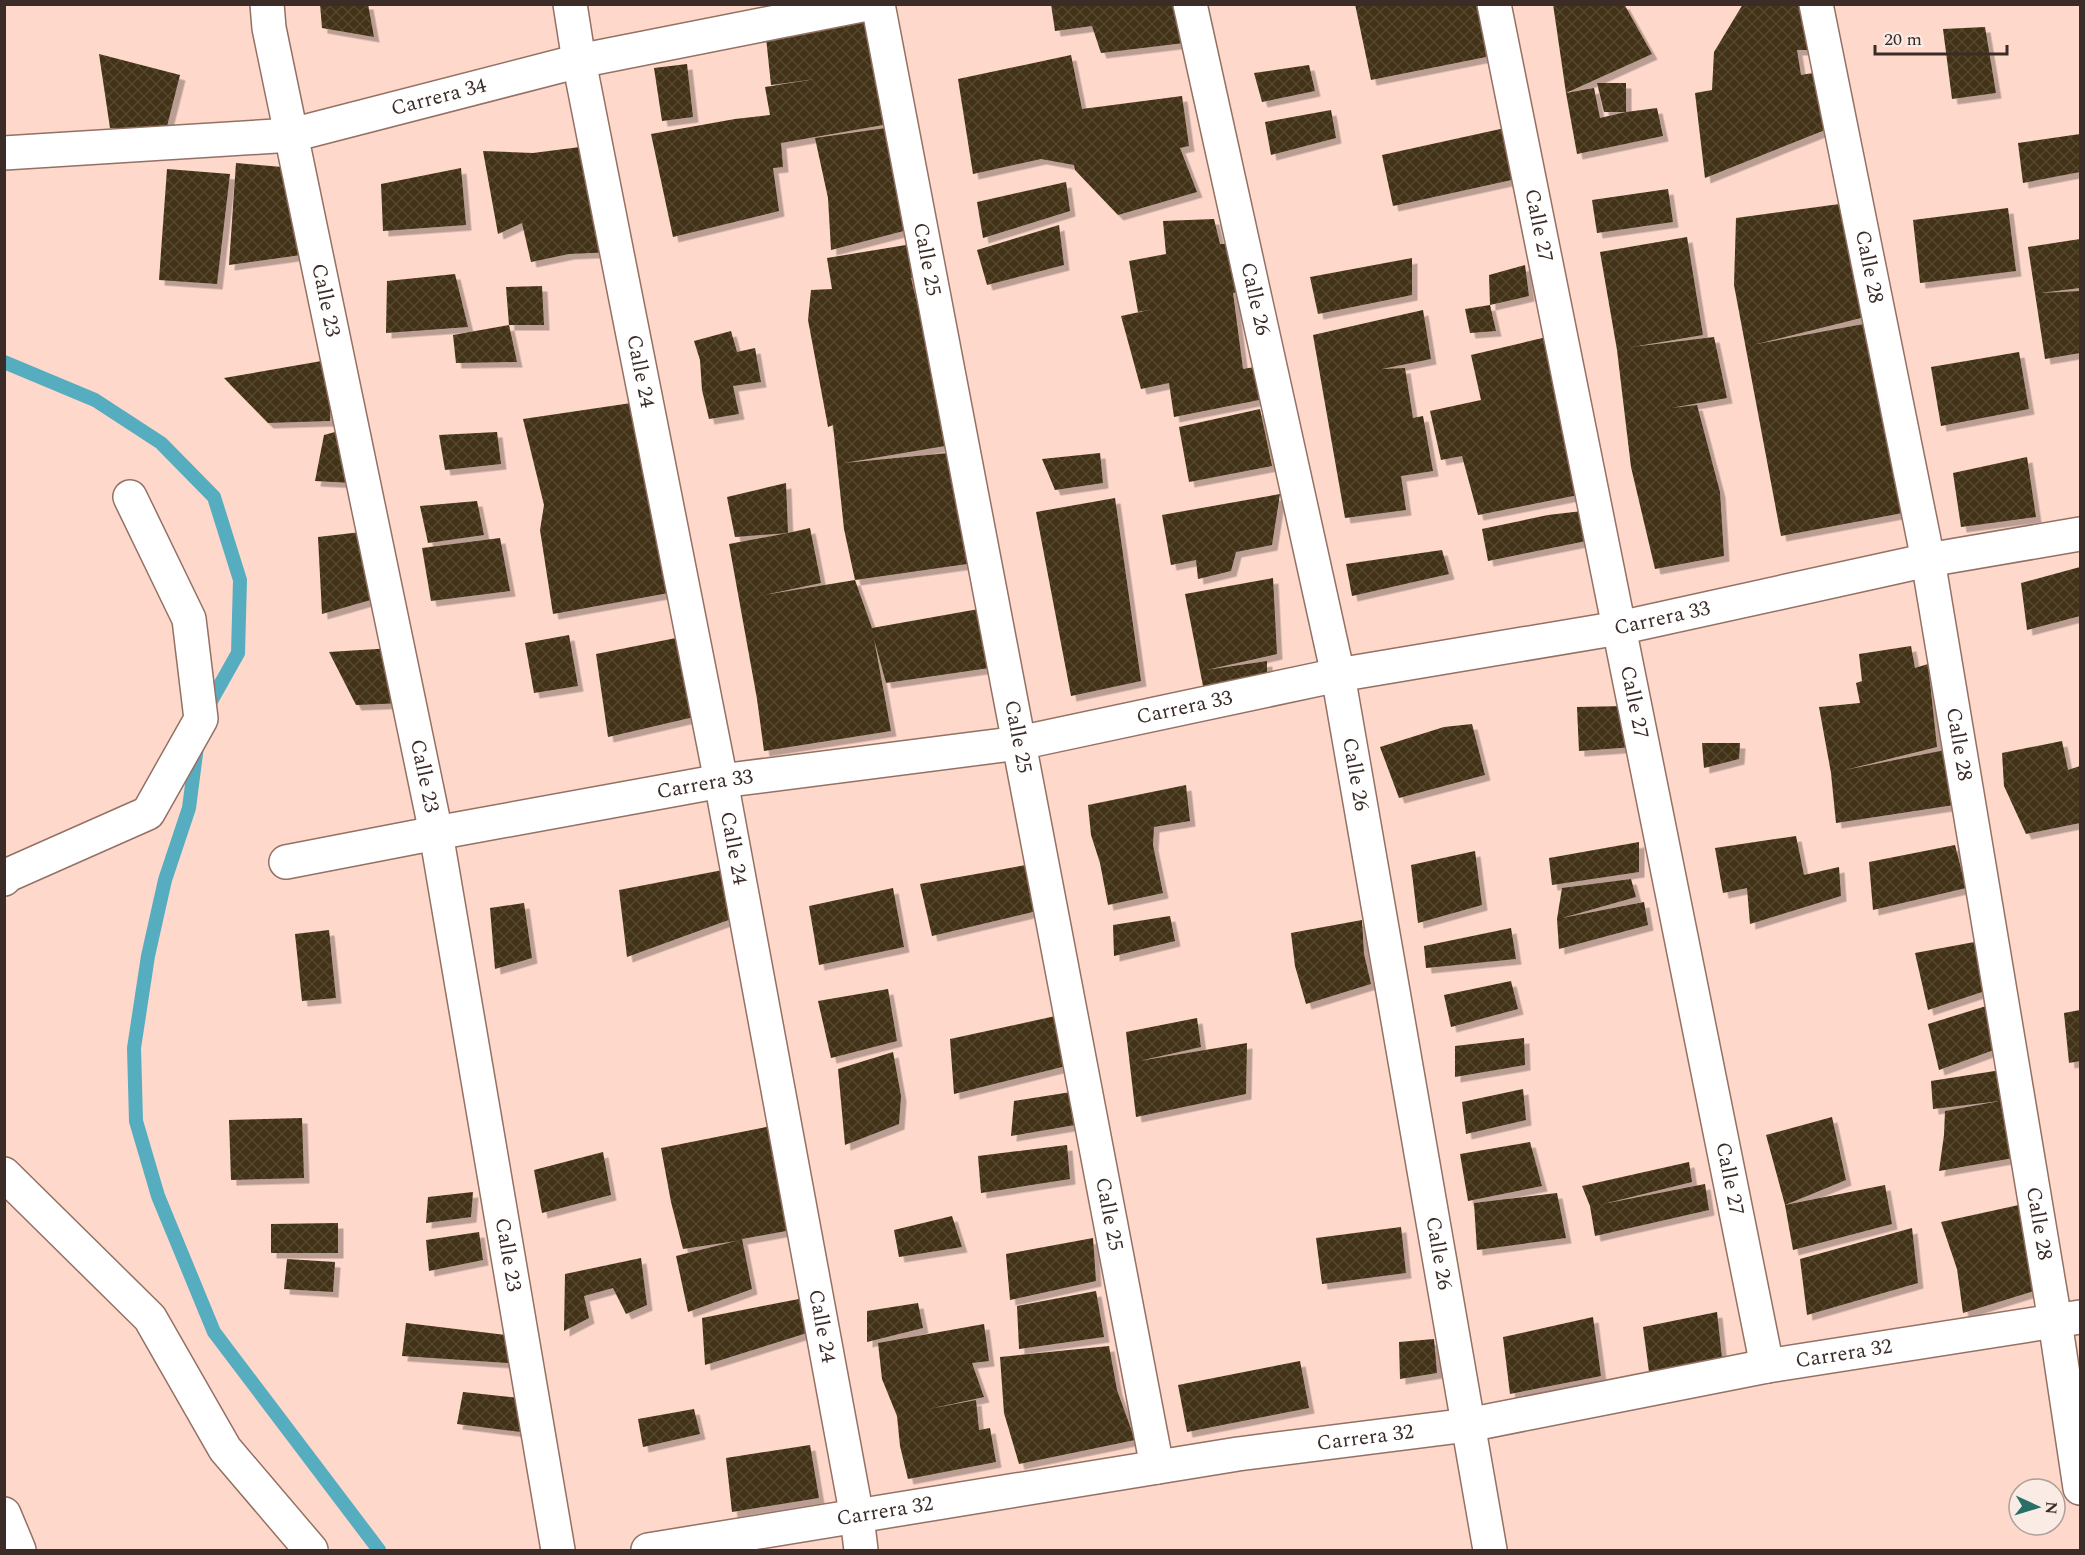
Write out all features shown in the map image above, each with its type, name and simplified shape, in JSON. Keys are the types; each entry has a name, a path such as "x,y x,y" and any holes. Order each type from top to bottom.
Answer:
{"street":[{"name":"Calle 23","path":"267,4 269,28 436,833 558,1551"},
{"name":"Calle 24","path":"570,4 579,61 721,781 857,1516 861,1551"},
{"name":"Carrera 34","path":"4,153 292,135 579,61 867,4"},
{"name":"Calle 25","path":"878,4 1157,1467"},
{"name":"Calle 26","path":"1190,4 1338,675 1490,1551"},
{"name":"Calle 27","path":"1494,4 1767,1366"},
{"name":"Calle 28","path":"1816,4 1928,560 2068,1319 2080,1488"},
{"path":"4,879 8,875 148,813 201,719 189,619 130,497"},
{"name":"Carrera 33","path":"286,862 721,781 1020,743 1338,675 1619,628 1928,560 2080,534"},
{"path":"4,1174 150,1318 225,1449 311,1551"},
{"name":"Carrera 32","path":"648,1551 1238,1454 1468,1425 1767,1366 2068,1319"},
{"path":"4,1514 19,1551"}],"building":[{"path":"320,4 368,4 374,37 322,28"},
{"path":"1051,4 1180,4 1184,43 1101,53 1092,26 1055,31"},
{"path":"1355,4 1480,4 1486,57 1371,80"},
{"path":"1553,4 1624,4 1652,54 1566,93"},
{"path":"1743,4 1800,4 1809,50 1797,50 1801,75 1813,73 1825,130 1705,178 1695,93 1712,90 1714,52"},
{"path":"876,14 874,69 883,125 781,143 783,167 773,168 779,211 673,237 651,134 770,115 765,87 816,79 771,85 765,28"},
{"path":"1985,27 1996,93 1952,99 1943,29"},
{"path":"99,54 180,75 165,134 110,128"},
{"path":"1071,55 1082,109 1182,96 1189,146 1180,148 1197,192 1118,215 1075,170 1074,165 1041,159 973,174 958,79"},
{"path":"687,64 693,117 662,121 654,68"},
{"path":"1309,65 1315,91 1262,102 1254,73"},
{"path":"1597,83 1626,83 1626,112 1604,112"},
{"path":"1594,88 1600,118 1657,108 1663,136 1577,154 1566,93"},
{"path":"1331,110 1336,138 1271,155 1265,122"},
{"path":"893,127 915,228 831,250 828,198 815,138"},
{"path":"1505,128 1516,179 1393,206 1382,155"},
{"path":"2080,134 2080,172 2023,183 2018,143"},
{"path":"588,146 613,252 569,254 531,262 522,223 498,234 483,151 533,153"},
{"path":"236,163 294,168 301,255 229,265"},
{"path":"461,168 466,225 383,231 381,184"},
{"path":"167,169 230,174 217,284 159,280"},
{"path":"1066,182 1070,211 983,238 977,202"},
{"path":"1668,189 1673,222 1597,233 1592,200"},
{"path":"1847,203 1861,318 1757,344 1874,322 1908,512 1781,536 1734,285 1736,218"},
{"path":"2008,208 2016,271 1920,283 1913,220"},
{"path":"1214,219 1220,244 1227,244 1240,291 1233,293 1243,369 1255,367 1259,400 1174,417 1169,383 1141,389 1121,316 1154,309 1138,312 1129,261 1166,254 1163,221"},
{"path":"1059,225 1064,265 987,285 977,250"},
{"path":"1687,237 1703,335 1632,347 1714,337 1727,398 1671,408 1697,405 1720,492 1724,556 1655,569 1631,467 1617,350 1600,252"},
{"path":"2080,239 2080,288 2040,293 2080,291 2080,353 2045,359 2028,247"},
{"path":"918,243 924,276 911,278 916,299 925,296 947,401 937,403 945,446 844,463 948,453 974,563 855,580 844,529 833,425 828,427 808,320 811,290 832,289 827,258"},
{"path":"1412,258 1412,295 1318,314 1310,277"},
{"path":"1525,265 1529,296 1490,305 1489,275"},
{"path":"455,274 468,327 386,333 387,281"},
{"path":"542,286 544,325 509,325 506,287"},
{"path":"1490,305 1496,331 1470,333 1465,309"},
{"path":"1423,310 1431,359 1382,369 1405,368 1413,418 1423,416 1433,471 1401,476 1406,510 1345,518 1313,335"},
{"path":"509,325 517,362 456,363 453,335"},
{"path":"731,331 737,352 755,348 761,382 733,386 739,414 709,419 702,390 700,360 694,341"},
{"path":"1551,336 1588,493 1478,515 1462,456 1441,460 1430,411 1481,400 1471,355"},
{"path":"2019,352 2029,409 1941,426 1931,367"},
{"path":"333,359 330,421 268,423 224,378"},
{"path":"638,402 674,592 553,614 540,530 544,505 523,419"},
{"path":"1260,409 1272,466 1189,482 1179,427"},
{"path":"350,428 353,483 315,481 324,435"},
{"path":"497,432 501,464 445,470 439,435"},
{"path":"1100,453 1103,483 1055,490 1042,459"},
{"path":"2027,457 2036,517 1961,527 1953,473"},
{"path":"786,483 788,533 735,537 727,497"},
{"path":"1280,494 1272,545 1236,552 1231,571 1198,579 1196,560 1171,565 1162,515"},
{"path":"1115,498 1141,681 1071,696 1036,512"},
{"path":"477,501 484,535 428,543 420,506"},
{"path":"1591,510 1596,539 1488,561 1482,529 1548,515"},
{"path":"810,528 821,583 764,595 855,580 872,628 990,607 989,668 886,683 874,639 891,731 764,751 729,544"},
{"path":"370,531 381,597 322,614 318,537"},
{"path":"500,538 510,591 431,601 422,548"},
{"path":"1442,550 1449,574 1352,596 1346,564"},
{"path":"2080,567 2080,616 2027,630 2021,583"},
{"path":"1273,578 1277,654 1206,670 1267,661 1267,679 1204,691 1185,594"},
{"path":"569,635 578,686 534,693 525,643"},
{"path":"681,637 694,717 608,737 596,654"},
{"path":"1911,646 1915,668 1928,664 1937,747 1845,770 1955,748 1954,805 1836,823 1831,773 1819,707 1860,703 1856,683 1862,681 1859,654"},
{"path":"393,648 404,703 356,705 329,652"},
{"path":"1626,706 1634,747 1579,751 1577,707"},
{"path":"1472,724 1485,775 1399,798 1380,747 1444,727"},
{"path":"2062,741 2068,770 2080,766 2080,823 2026,834 2004,786 2002,753"},
{"path":"1702,743 1740,743 1739,759 1704,768"},
{"path":"1186,785 1190,821 1154,827 1153,845 1163,893 1108,905 1100,863 1091,835 1088,805"},
{"path":"1796,836 1804,875 1839,867 1841,896 1750,924 1747,888 1723,893 1715,848"},
{"path":"1639,842 1639,872 1552,885 1549,858"},
{"path":"1955,845 1966,888 1873,910 1869,862"},
{"path":"1475,851 1482,905 1418,923 1411,865"},
{"path":"1037,863 1041,910 932,936 920,884"},
{"path":"728,869 734,918 627,957 619,890"},
{"path":"1631,879 1636,897 1562,918 1644,902 1648,925 1559,949 1557,919 1562,888"},
{"path":"893,888 904,947 819,965 809,906"},
{"path":"524,903 532,958 495,969 490,908"},
{"path":"1170,916 1175,941 1114,956 1113,925"},
{"path":"1362,920 1364,954 1371,984 1306,1004 1295,966 1291,933"},
{"path":"1511,928 1516,959 1426,968 1424,946"},
{"path":"329,930 336,998 302,1001 295,934"},
{"path":"1980,941 1991,989 1928,1010 1915,953"},
{"path":"1511,981 1518,1009 1451,1027 1444,995"},
{"path":"888,989 897,1041 831,1058 818,1001"},
{"path":"1996,1003 2002,1047 1939,1070 1928,1024"},
{"path":"2080,1010 2080,1061 2069,1063 2064,1013"},
{"path":"1060,1015 1066,1066 954,1094 950,1039"},
{"path":"1197,1018 1201,1047 1139,1061 1247,1043 1246,1094 1136,1117 1126,1032"},
{"path":"1524,1038 1525,1065 1455,1077 1455,1046"},
{"path":"893,1052 901,1096 899,1124 845,1145 838,1069"},
{"path":"2001,1070 2019,1157 1939,1171 1945,1111 2000,1101 1933,1109 1931,1081"},
{"path":"1523,1089 1526,1120 1466,1134 1462,1102"},
{"path":"1071,1092 1075,1125 1011,1136 1014,1101"},
{"path":"1832,1117 1846,1180 1785,1205 1766,1135"},
{"path":"302,1118 304,1178 231,1180 229,1120"},
{"path":"781,1124 797,1229 742,1239 752,1289 688,1312 676,1256 736,1241 683,1249 661,1148"},
{"path":"1530,1142 1542,1186 1468,1201 1460,1154"},
{"path":"1067,1145 1070,1179 981,1193 978,1156"},
{"path":"603,1152 611,1195 542,1213 534,1170"},
{"path":"1689,1162 1692,1182 1603,1204 1705,1184 1709,1210 1595,1236 1590,1206 1582,1186"},
{"path":"1885,1185 1892,1224 1793,1250 1785,1205"},
{"path":"473,1192 471,1217 426,1223 428,1197"},
{"path":"1557,1193 1566,1238 1477,1250 1474,1203"},
{"path":"2028,1203 2047,1287 1963,1313 1957,1269 1941,1222"},
{"path":"952,1216 962,1247 899,1257 894,1230"},
{"path":"338,1223 338,1253 271,1253 271,1224"},
{"path":"1401,1227 1406,1273 1322,1284 1316,1238"},
{"path":"1912,1228 1918,1283 1807,1315 1800,1259"},
{"path":"479,1232 483,1260 429,1271 426,1240"},
{"path":"1093,1238 1096,1281 1010,1300 1006,1254"},
{"path":"641,1258 647,1305 626,1314 613,1288 584,1296 589,1318 564,1331 565,1274"},
{"path":"287,1259 335,1262 333,1292 284,1289"},
{"path":"1096,1291 1104,1337 1019,1349 1017,1306"},
{"path":"804,1298 807,1333 705,1365 702,1318"},
{"path":"918,1303 923,1328 867,1342 867,1311"},
{"path":"1717,1312 1722,1358 1649,1372 1643,1327"},
{"path":"1593,1317 1601,1376 1510,1394 1503,1337"},
{"path":"406,1323 515,1336 508,1363 402,1356"},
{"path":"984,1324 989,1361 972,1363 984,1397 929,1409 976,1400 979,1430 990,1428 996,1462 908,1479 900,1446 897,1416 882,1379 878,1343"},
{"path":"1434,1339 1437,1373 1400,1379 1399,1342"},
{"path":"1109,1346 1117,1390 1135,1440 1019,1464 1004,1413 1000,1357"},
{"path":"1300,1361 1309,1408 1187,1432 1178,1385"},
{"path":"463,1392 529,1399 529,1433 457,1424"},
{"path":"694,1409 700,1434 643,1447 638,1419"},
{"path":"810,1445 819,1498 732,1512 726,1458"}],"waterway":[{"path":"4,362 95,400 161,443 214,497 240,580 238,653 206,710"},
{"path":"197,746 189,808 165,880 148,956 134,1048 136,1121 158,1196 214,1332 379,1550"}]}
